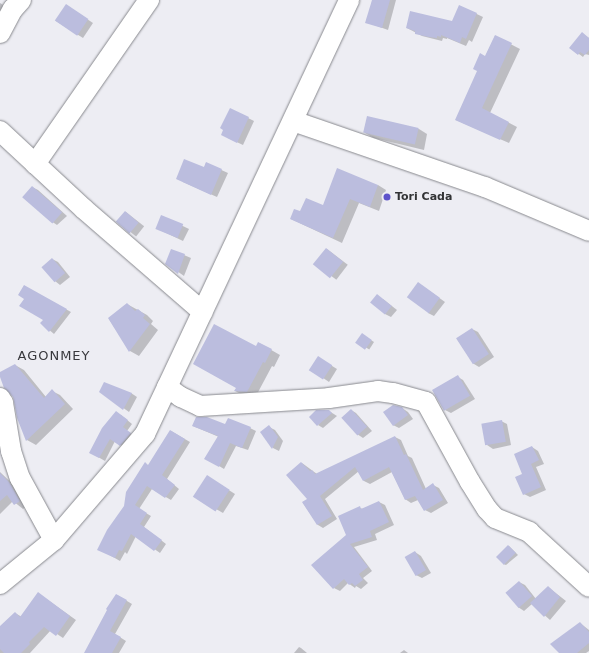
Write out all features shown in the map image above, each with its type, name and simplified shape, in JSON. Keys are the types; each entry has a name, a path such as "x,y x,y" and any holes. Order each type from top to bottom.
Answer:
{"street":[{"path":"0,33 13,9 21,0"},
{"path":"35,164 148,0"},
{"path":"0,584 54,540 145,434 349,0"},
{"path":"293,120 485,187 589,231"},
{"path":"0,131 35,164 202,312"},
{"path":"167,387 181,397 200,406 269,403 346,396 378,391 393,393 426,402 470,482 487,509 495,518 529,532 589,587"},
{"path":"0,398 3,403 11,451 20,478 54,540"}],"building":[{"path":"372,0 390,0 382,28 365,23"},
{"path":"66,4 88,19 77,36 55,21"},
{"path":"459,5 477,13 466,39 462,37 460,43 441,35 441,37 437,36 437,38 415,34 415,31 406,28 410,11 452,21"},
{"path":"582,32 589,38 589,50 585,55 580,52 578,55 569,48"},
{"path":"495,35 512,43 482,108 509,122 500,140 455,120 477,71 473,69 480,53 485,56"},
{"path":"230,108 249,117 237,143 221,135 223,130 220,128"},
{"path":"367,116 419,128 415,144 363,133"},
{"path":"184,159 204,167 206,162 222,169 211,195 176,179"},
{"path":"337,168 378,185 370,207 350,199 333,238 290,219 294,209 300,211 306,198 323,205"},
{"path":"32,186 62,212 52,224 22,197"},
{"path":"125,211 139,223 129,233 116,222"},
{"path":"161,215 183,224 178,238 155,229"},
{"path":"326,248 343,262 330,278 313,264"},
{"path":"171,249 185,254 178,274 165,264"},
{"path":"52,258 65,273 55,282 41,267"},
{"path":"418,282 440,298 429,313 407,297"},
{"path":"24,285 67,309 49,332 40,323 43,320 19,306 24,299 18,295"},
{"path":"377,294 392,306 385,315 370,303"},
{"path":"127,303 135,311 138,309 145,315 143,318 150,324 129,352 108,318"},
{"path":"214,324 256,346 258,342 272,349 265,363 263,362 247,392 234,391 236,388 193,364"},
{"path":"472,328 489,354 473,364 456,338"},
{"path":"362,333 372,340 365,350 355,343"},
{"path":"318,356 332,365 323,380 309,370"},
{"path":"15,364 44,398 52,389 65,404 26,441 17,418 13,397 4,388 0,377 0,372"},
{"path":"458,375 470,396 444,411 432,390"},
{"path":"104,382 132,393 123,410 99,392"},
{"path":"393,405 402,407 408,415 393,426 383,412"},
{"path":"351,409 367,427 357,436 341,418"},
{"path":"316,410 329,410 332,413 317,426 309,417"},
{"path":"116,411 128,420 123,427 131,433 120,446 110,439 99,458 89,453 102,428"},
{"path":"196,417 207,417 225,424 228,418 251,427 242,448 230,443 219,467 204,459 218,436 192,426"},
{"path":"502,420 506,442 485,445 481,424"},
{"path":"269,425 278,437 272,449 260,432"},
{"path":"170,430 185,439 162,475 175,485 165,498 147,486 135,505 147,513 140,524 162,540 154,551 131,534 122,551 119,550 115,558 97,550 107,530 124,506 126,492 145,462 148,465"},
{"path":"395,436 404,455 406,454 423,490 433,483 443,500 424,511 415,496 405,500 389,467 363,481 355,467 320,496 332,516 317,525 302,502 307,499 286,475 301,462 315,474"},
{"path":"532,446 539,460 531,464 541,487 523,495 515,477 522,474 514,454"},
{"path":"0,473 9,482 20,501 14,505 7,495 0,501"},
{"path":"207,475 230,490 215,512 193,497"},
{"path":"379,501 389,522 370,531 372,537 350,544 368,567 359,574 363,580 355,586 352,583 349,585 344,579 333,589 311,565 346,535 338,516 360,506 361,509"},
{"path":"508,545 516,553 504,565 496,557"},
{"path":"415,551 426,570 416,576 405,557"},
{"path":"519,581 532,596 519,608 505,593"},
{"path":"548,586 560,597 544,617 530,603"},
{"path":"38,592 70,616 56,636 44,627 29,642 30,644 21,653 4,653 0,649 0,626 15,612 20,617"},
{"path":"116,594 127,600 110,631 121,637 112,653 84,653 107,610 106,609"},
{"path":"580,622 589,632 589,643 577,653 559,653 550,644"}],"place":[{"name":"Tori Cada","path":"387,197"}],"district":[{"name":"AGONMEY","path":"54,356"}]}
